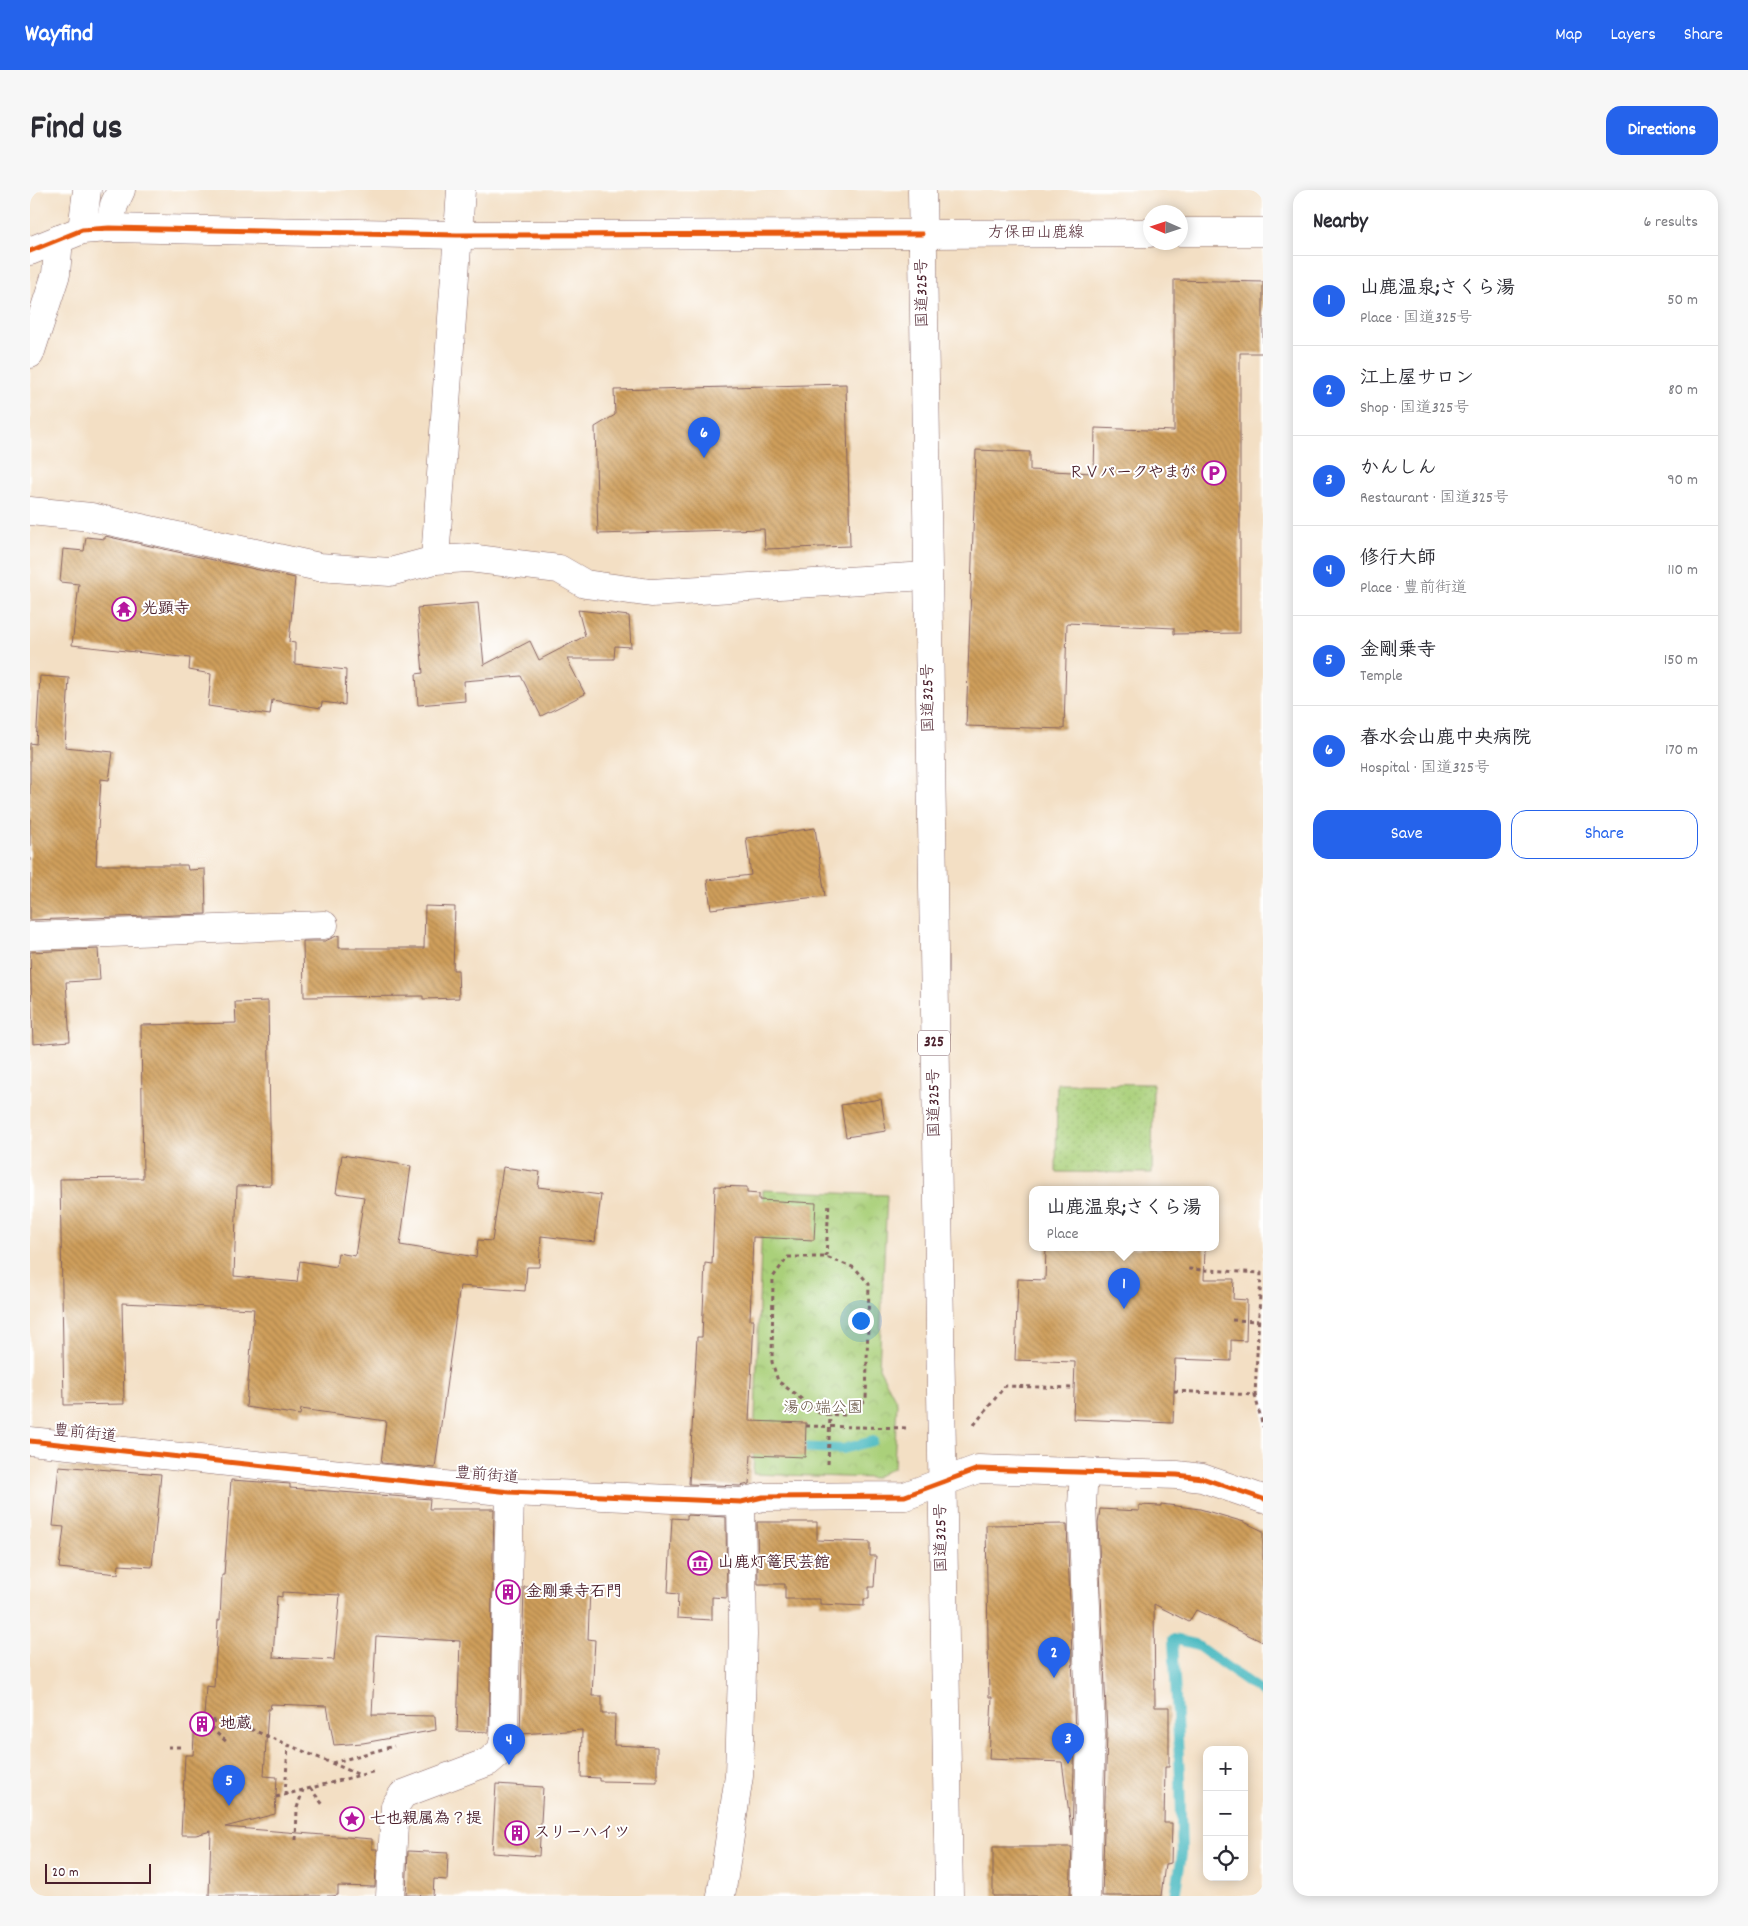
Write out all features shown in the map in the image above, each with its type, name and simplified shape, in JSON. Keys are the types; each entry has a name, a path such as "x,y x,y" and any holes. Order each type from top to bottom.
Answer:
{"main road":[{"path":"30,354 56,274 87,190"},
{"path":"109,228 114,205 121,190"},
{"path":"434,560 461,190"},
{"name":"国道325号","path":"922,190 949,1896"},
{"name":"方保田山鹿線","path":"30,252 71,234 109,228 457,235 1143,232"},
{"path":"1188,232 1263,232"},
{"path":"30,511 91,517 319,567 390,572 434,560 469,558 559,569 585,584 651,593 927,576"},
{"path":"30,936 324,926"},
{"name":"豊前街道","path":"30,1441 510,1492 741,1502 763,1497 904,1496 978,1469 1202,1478 1263,1499"},
{"path":"1084,1472 1082,1505 1091,1735 1086,1896"},
{"path":"390,1896 395,1806 403,1794 488,1762 501,1751 504,1739 510,1492"},
{"path":"721,1896 739,1776 742,1634 741,1502"}],"path":[{"path":"826,1257 829,1201"},
{"path":"788,1257 826,1257 855,1268 869,1284 866,1400 844,1415 821,1414 778,1381 772,1362 773,1277 788,1257"},
{"path":"1186,1269 1260,1272 1261,1321 1255,1395 1263,1427"},
{"path":"1232,1320 1261,1321"},
{"path":"1174,1391 1255,1395"},
{"path":"828,1464 830,1414"},
{"path":"214,1719 213,1730 228,1743"},
{"path":"243,1726 360,1775"},
{"path":"285,1794 288,1745"},
{"path":"332,1763 394,1746"},
{"path":"168,1747 182,1748"},
{"path":"276,1796 376,1770"},
{"path":"310,1788 324,1806"},
{"path":"296,1840 297,1808 304,1790"}],"green space":[{"path":"1057,1083 1153,1084 1152,1173 1056,1172"},
{"name":"湯の端公園","path":"763,1190 887,1195 879,1368 897,1402 894,1467 874,1478 753,1474"}],"building":[{"path":"1174,280 1263,282 1263,353 1240,353 1240,633 1174,634 1174,628 1067,623 1064,729 966,726 976,450 1030,452 1030,470 1094,473 1095,428 1174,431"},
{"path":"846,384 850,546 765,549 764,529 598,534 595,427 615,415 614,390"},
{"path":"105,536 295,578 289,642 295,643 295,664 346,670 345,705 322,702 321,708 272,700 270,715 208,706 211,674 189,670 190,658 72,645 79,584 60,582 63,549 84,551 86,537 105,539"},
{"path":"478,603 484,665 530,641 539,660 585,636 578,610 629,616 631,647 615,646 614,659 567,659 585,694 541,716 521,676 464,681 465,701 418,705 416,674 423,673 417,608"},
{"path":"40,676 69,678 65,747 113,752 109,780 101,779 96,865 187,865 188,870 205,869 206,914 30,920 30,743 36,744"},
{"path":"815,828 825,896 711,909 707,880 751,875 746,838"},
{"path":"425,906 455,907 453,970 458,970 459,998 423,999 423,996 304,997 303,941 325,941 339,935 339,948 424,948"},
{"path":"98,949 100,980 66,982 70,1041 33,1044 30,952"},
{"path":"268,1001 271,1185 237,1186 234,1276 297,1282 300,1261 336,1267 338,1253 355,1256 364,1197 336,1193 342,1155 411,1166 400,1245 476,1257 478,1240 492,1241 503,1167 540,1172 538,1187 601,1195 595,1242 541,1236 539,1267 527,1267 525,1291 460,1286 435,1468 381,1463 386,1421 301,1409 300,1415 246,1407 254,1309 122,1303 124,1404 64,1405 60,1179 143,1178 141,1025 236,1023 235,1002"},
{"path":"881,1099 886,1131 846,1137 841,1105"},
{"path":"715,1186 747,1187 747,1193 759,1194 759,1200 816,1203 814,1240 753,1237 750,1320 754,1320 749,1421 806,1423 805,1457 751,1455 749,1484 740,1486 689,1484 697,1337 702,1337 705,1263 712,1264"},
{"path":"1046,1251 1205,1251 1204,1279 1234,1279 1233,1299 1247,1300 1246,1341 1231,1340 1231,1361 1175,1359 1173,1423 1073,1419 1075,1362 1015,1360 1018,1279 1045,1280"},
{"path":"59,1466 161,1474 152,1567 119,1565 118,1574 59,1568 64,1527 53,1526"},
{"path":"231,1480 290,1484 290,1488 430,1499 429,1509 494,1509 489,1732 457,1731 460,1641 376,1636 372,1715 435,1716 436,1730 363,1743 334,1745 327,1706 271,1704 270,1709 268,1709 264,1776 277,1777 275,1814 225,1827 372,1839 372,1849 377,1849 375,1887 338,1886 338,1895 332,1896 209,1896 211,1831 196,1835 181,1835 185,1755 193,1755 195,1717 204,1718 206,1686 214,1687 222,1575 224,1575","holes":["282,1592 340,1595 334,1660 273,1657 277,1596 282,1597"]},
{"path":"1161,1504 1200,1509 1244,1522 1263,1531 1263,1642 1196,1610 1189,1622 1154,1604 1155,1707 1169,1707 1169,1767 1165,1767 1164,1823 1172,1823 1171,1863 1165,1864 1161,1896 1102,1896 1107,1734 1098,1523 1100,1509 1139,1511 1139,1505 1161,1506"},
{"name":"山鹿灯篭民芸館","path":"687,1515 726,1517 727,1598 712,1597 712,1620 677,1618 678,1594 668,1593 672,1518 687,1519"},
{"path":"757,1522 817,1522 817,1540 870,1542 870,1556 876,1556 874,1587 869,1587 869,1599 864,1599 864,1606 820,1604 820,1599 785,1599 785,1584 758,1584"},
{"path":"1067,1524 1075,1735 1072,1835 1062,1762 989,1759 992,1697 989,1697 986,1525"},
{"path":"524,1587 590,1588 588,1639 595,1640 592,1696 602,1696 602,1714 615,1714 614,1745 657,1747 657,1782 599,1781 599,1778 581,1777 582,1730 520,1734"},
{"name":"スリーハイツ","path":"496,1784 543,1787 539,1856 492,1853"},
{"path":"993,1847 1072,1847 1070,1896 993,1896"},
{"path":"408,1851 448,1853 447,1880 434,1879 433,1896 406,1895"}],"waterway":[{"path":"793,1447 843,1449 873,1441"},
{"path":"1175,1896 1182,1854 1173,1639 1195,1644 1263,1693"}],"cycle path":[{"path":"30,251 82,230 109,228 457,235 922,234"},
{"path":"30,1441 510,1492 741,1502 763,1497 905,1496 978,1469 1177,1475 1202,1478 1263,1499"}],"place":[{"name":"春水会山鹿中央病院","path":"704,458"},
{"name":"ＲＶパークやまが","path":"1214,473"},
{"name":"光顕寺","path":"124,609"},
{"name":"山鹿温泉;さくら湯","path":"1124,1309"},
{"name":"山鹿灯篭民芸館","path":"700,1563"},
{"name":"金剛乗寺石門","path":"508,1592"},
{"name":"江上屋サロン","path":"1054,1678"},
{"name":"地蔵","path":"202,1724"},
{"name":"かんしん","path":"1068,1764"},
{"name":"修行大師","path":"509,1765"},
{"name":"金剛乗寺","path":"229,1806"},
{"name":"七也親属為？提","path":"352,1819"},
{"name":"スリーハイツ","path":"517,1833"}]}
